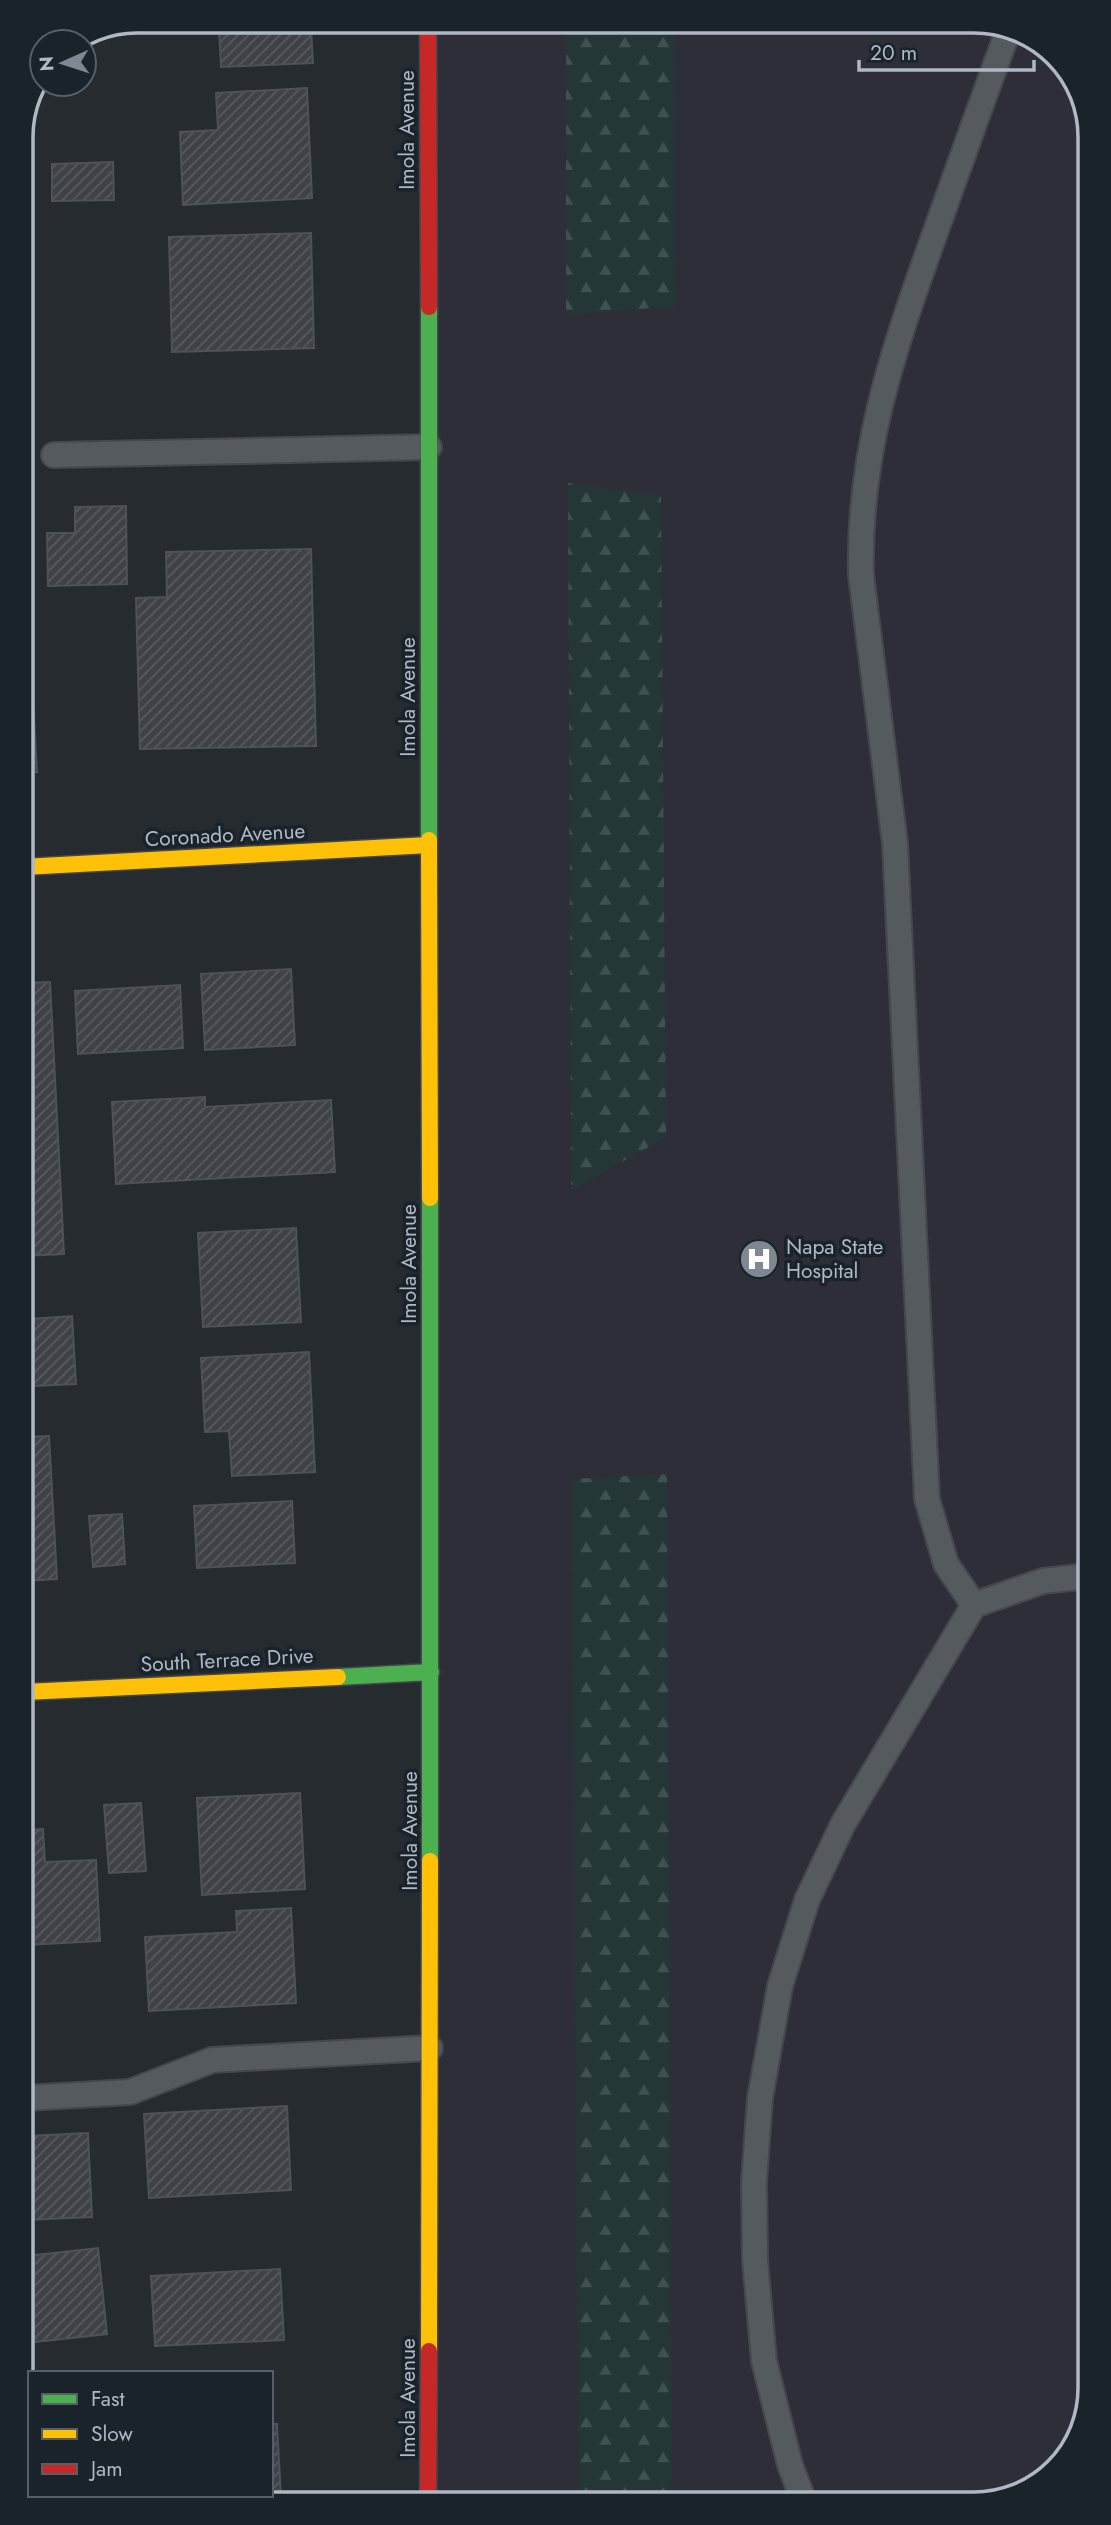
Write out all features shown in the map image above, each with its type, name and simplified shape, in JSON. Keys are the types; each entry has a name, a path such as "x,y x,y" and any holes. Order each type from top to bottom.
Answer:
{"street":[{"name":"Imola Avenue","path":"428,33 431,1672 428,2492"},
{"name":"Coronado Avenue","path":"33,866 429,845"},
{"name":"South Terrace Drive","path":"33,1692 431,1672"}],"lane":[{"path":"974,1605 946,1563 927,1499 895,844 861,575 860,532 867,464 881,398 904,319 1005,39"},
{"path":"54,455 429,447"},
{"path":"800,2492 790,2465 764,2361 755,2260 754,2182 760,2098 780,1986 807,1900 843,1824 974,1605 1043,1581 1078,1577"},
{"path":"33,2098 130,2092 212,2060 430,2048"}],"shaded area":[{"name":"Napa State Hospital","path":"428,33 980,33 1000,37 1026,47 1056,74 1072,104 1078,138 1076,2408 1067,2433 1056,2451 1042,2466 1019,2481 987,2491 428,2492"}],"green space":[{"path":"566,33 674,33 675,306 566,315"},
{"path":"568,483 661,496 666,1137 571,1191"},
{"path":"667,1474 672,2492 578,2492 572,1479"}],"building":[{"path":"219,33 311,33 313,63 221,67"},
{"path":"307,88 312,198 183,205 180,132 218,130 216,93"},
{"path":"113,162 114,200 52,201 52,164"},
{"path":"311,233 314,348 172,352 169,237"},
{"path":"126,506 127,584 48,586 47,533 75,533 75,507"},
{"path":"311,549 316,746 140,749 136,598 167,597 166,552"},
{"path":"33,700 37,772 33,772"},
{"path":"291,969 295,1045 205,1050 201,974"},
{"path":"50,982 64,1254 33,1256 33,983"},
{"path":"180,985 183,1048 78,1054 75,991"},
{"path":"205,1097 205,1107 331,1100 335,1172 116,1184 112,1102"},
{"path":"296,1228 301,1322 203,1327 198,1233"},
{"path":"72,1316 76,1384 34,1386 33,1319"},
{"path":"309,1352 315,1472 232,1476 229,1431 205,1432 201,1358"},
{"path":"49,1436 57,1579 33,1580 33,1437"},
{"path":"292,1501 295,1563 197,1568 194,1506"},
{"path":"122,1514 125,1564 93,1567 89,1516"},
{"path":"300,1793 305,1889 202,1895 197,1798"},
{"path":"141,1803 146,1871 109,1873 104,1805"},
{"path":"43,1829 45,1862 96,1860 100,1941 33,1945 33,1830"},
{"path":"291,1908 296,2003 149,2011 145,1937 237,1932 236,1911"},
{"path":"287,2106 291,2190 149,2198 144,2114"},
{"path":"88,2133 92,2217 33,2220 33,2136"},
{"path":"98,2248 107,2334 33,2342 33,2255"},
{"path":"280,2269 284,2340 155,2346 151,2276"},
{"path":"273,2424 277,2424 281,2492 273,2492"}],"traffic: fast":[{"path":"429,307 429,840"},
{"path":"430,1198 430,1861"},
{"path":"338,1677 431,1672"}],"traffic: slow":[{"path":"429,840 430,1198"},
{"path":"33,866 429,845"},
{"path":"33,1692 338,1677"},
{"path":"429,2351 430,1861"}],"traffic: jam":[{"path":"428,33 429,307"},
{"path":"428,2492 429,2351"}],"place":[{"name":"Napa State Hospital","path":"759,1259"}]}
